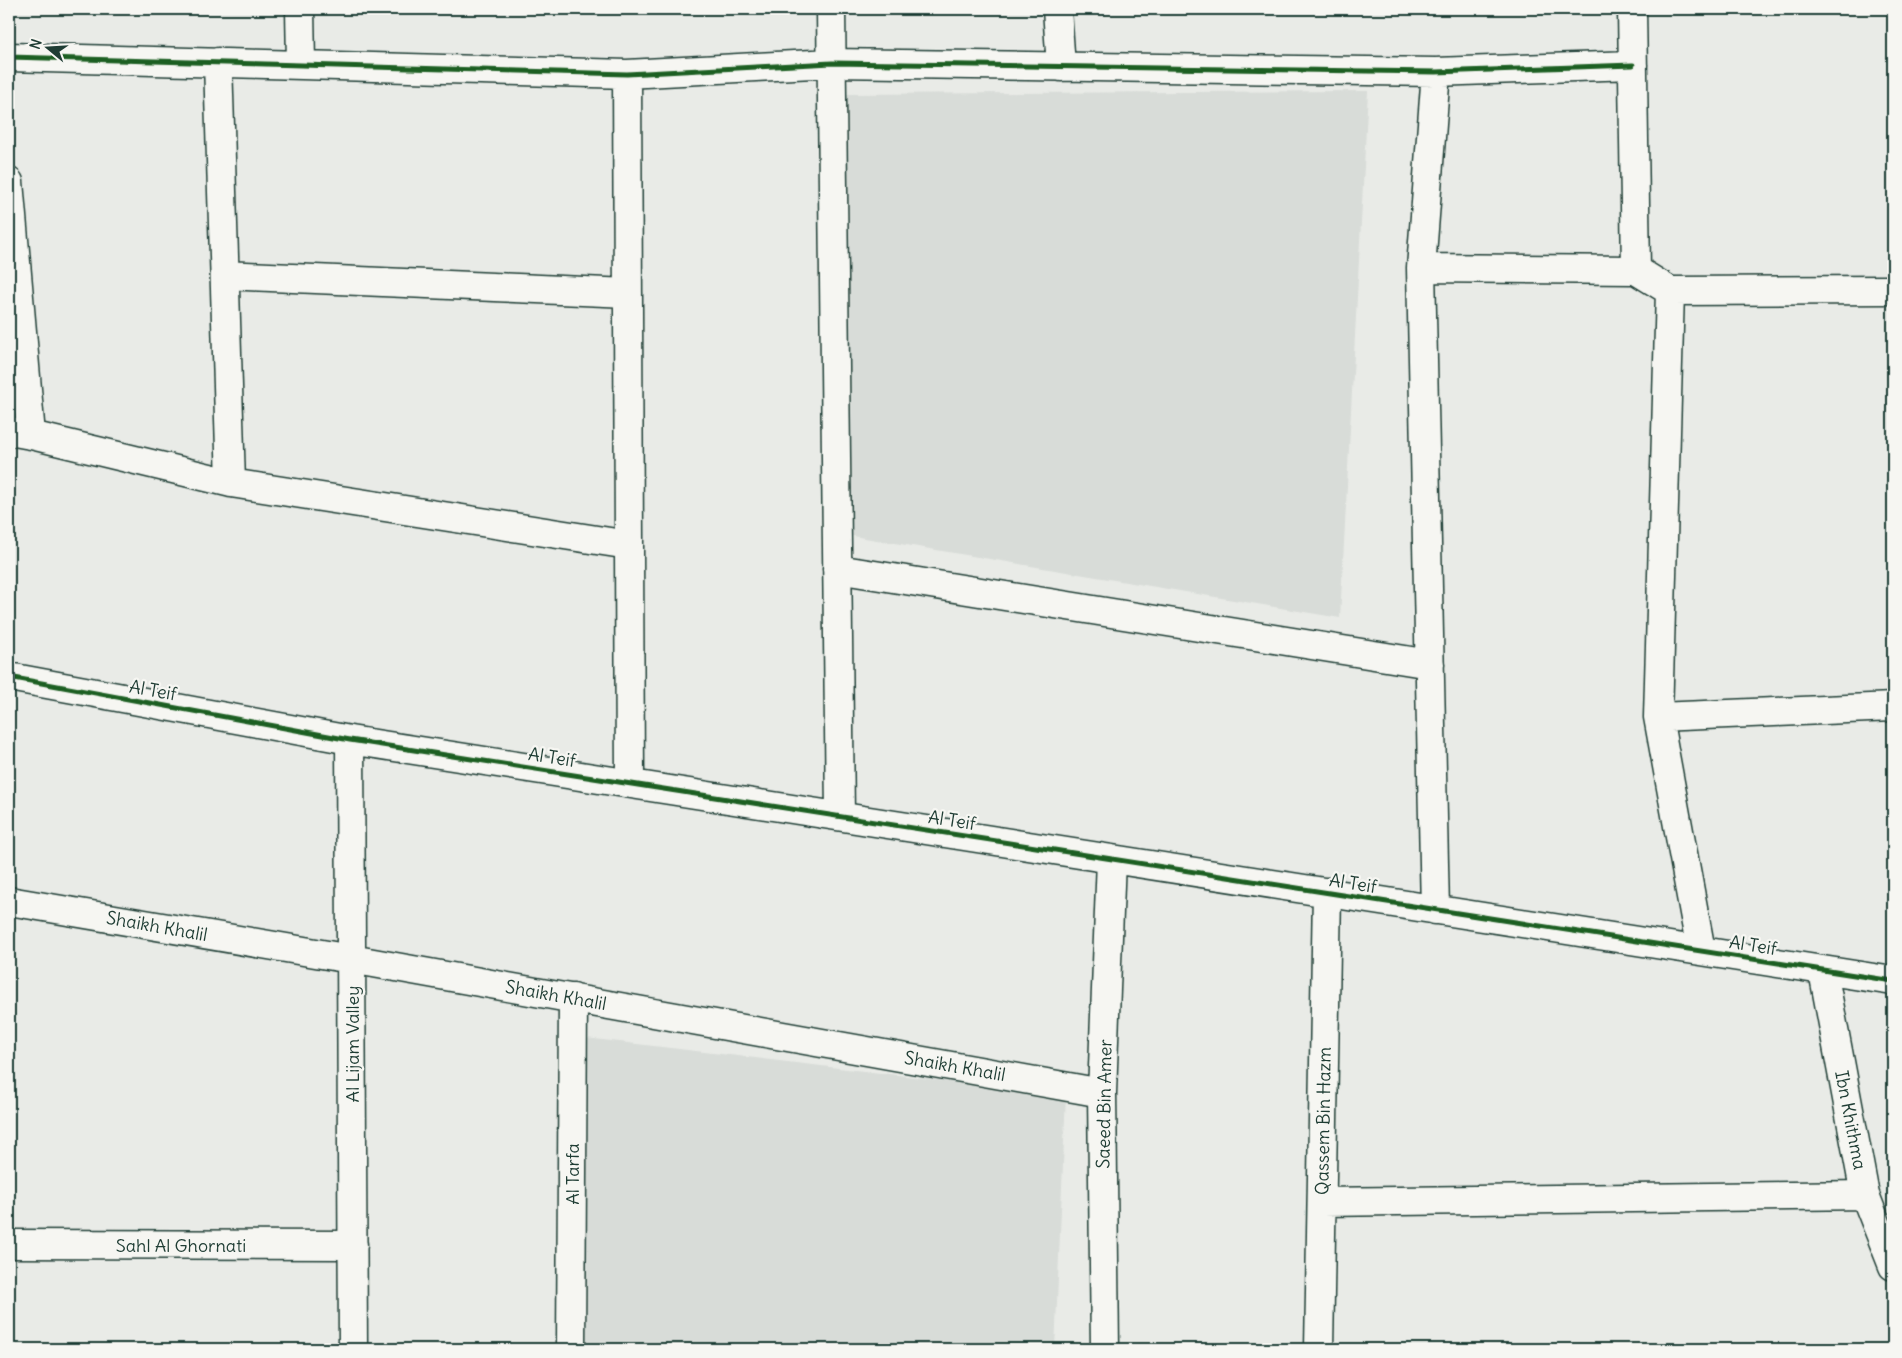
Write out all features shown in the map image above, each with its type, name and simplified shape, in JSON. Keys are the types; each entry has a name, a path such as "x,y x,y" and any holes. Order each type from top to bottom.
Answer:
{"street":[{"path":"300,9 301,64"},
{"path":"831,9 840,816"},
{"path":"1056,9 1061,67"},
{"path":"1632,9 1636,270"},
{"path":"9,57 627,74 832,63 1436,72 1633,65"},
{"path":"218,62 231,483"},
{"path":"1435,910 1421,268 1436,72"},
{"path":"627,74 630,783"},
{"path":"9,182 20,433 231,483 629,545"},
{"path":"1421,268 1636,270 1670,291 1893,290"},
{"path":"225,276 628,293"},
{"path":"1670,291 1658,716 1701,951"},
{"path":"837,569 1430,664"},
{"name":"Al Teif","path":"9,678 350,740 1893,982"},
{"path":"1658,716 1893,706"},
{"name":"Al Lijam Valley","path":"350,740 353,1349"},
{"name":"Saeed Bin Amer","path":"1105,1349 1102,1093 1111,859"},
{"name":"Qassem Bin Hazm","path":"1319,1349 1327,892"},
{"name":"Shaikh Khalil","path":"9,901 351,959 1102,1093"},
{"name":"Ibn Khithma","path":"1823,970 1865,1195 1893,1266"},
{"name":"Al Tarfa","path":"571,1349 573,998"},
{"path":"1322,1202 1865,1195"},
{"name":"Sahl Al Ghornati","path":"9,1244 353,1245"}],"shaded area":[{"path":"1368,91 1340,618 841,534 839,94"},
{"path":"569,1036 1066,1095 1055,1349 577,1349"}],"cycle path":[{"path":"9,57 627,74 832,63 1436,72 1633,65"},
{"path":"9,677 350,740 1893,981"}]}
